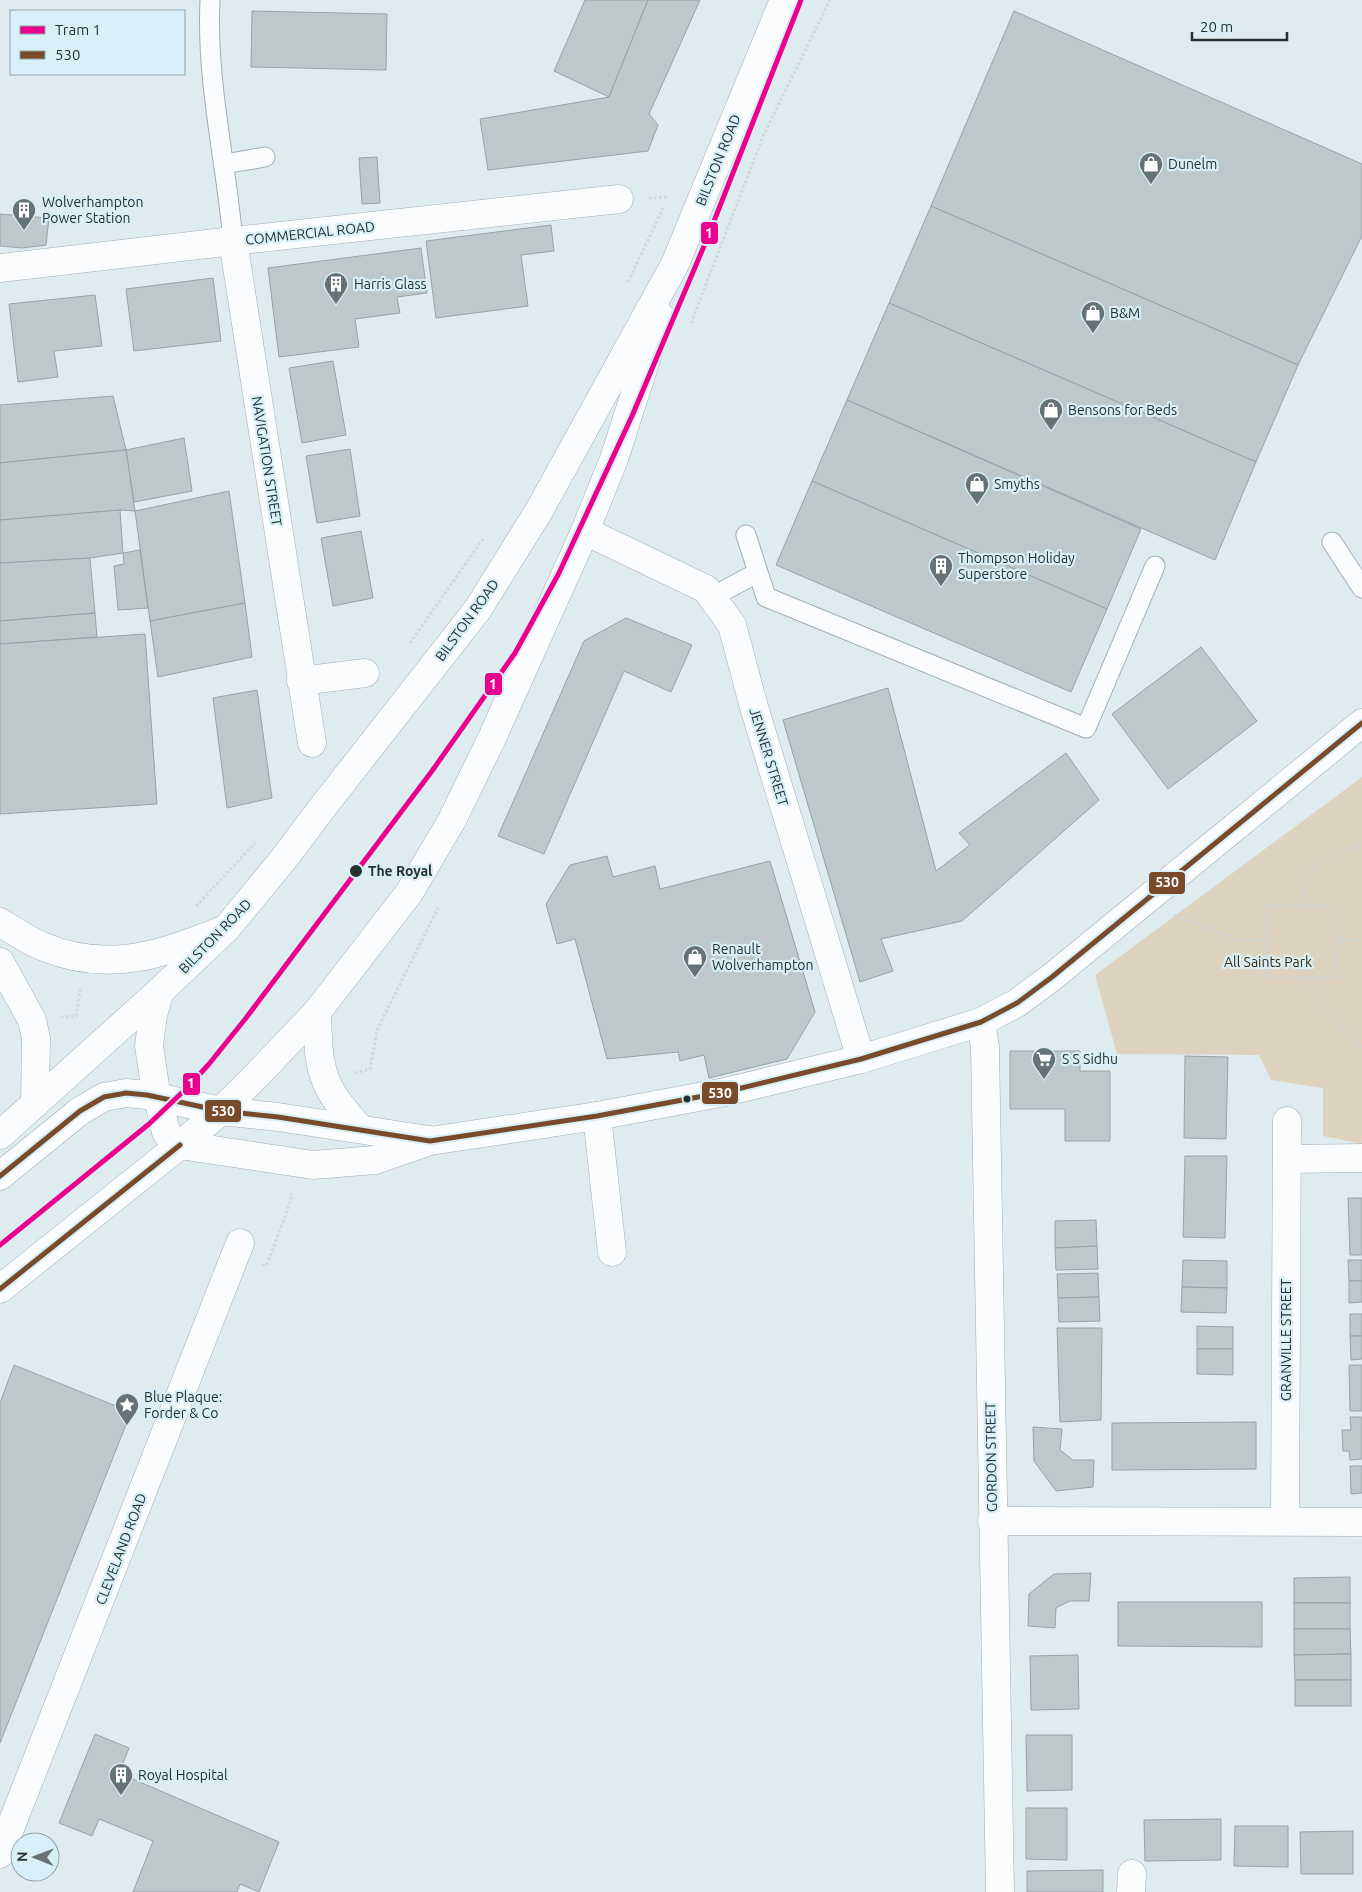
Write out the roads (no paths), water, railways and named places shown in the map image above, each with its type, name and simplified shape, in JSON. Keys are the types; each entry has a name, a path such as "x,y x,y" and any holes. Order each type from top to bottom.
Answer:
{"main road":[{"name":"BILSTON ROAD","path":"0,1135 226,929 286,856 478,608 540,509 675,264 784,0"},
{"name":"COMMERCIAL ROAD","path":"0,268 619,200"},
{"name":"NAVIGATION STREET","path":"233,241 312,743"},
{"path":"0,1289 220,1111 271,1061 316,1012 409,893 452,820 492,738 586,531 614,459 675,264"},
{"name":"JENNER STREET","path":"586,531 706,589 732,625 754,707 861,1059"},
{"path":"301,681 365,673"},
{"path":"160,991 153,1015 149,1046 166,1132 174,1142 180,1145 313,1165 375,1160 430,1141 597,1116 735,1090 861,1059 981,1022 1017,1003 1052,977 1362,722"},
{"path":"0,922 42,946 73,956 98,960 132,959 174,949 226,929"},
{"path":"0,962 32,1020 36,1038 35,1104"},
{"path":"316,1012 318,1051 326,1081 338,1102 360,1129"},
{"name":"GORDON STREET","path":"981,1022 985,1047 1000,1892"},
{"path":"0,1176 66,1122 104,1098 126,1093 220,1111 360,1129 430,1141"},
{"path":"597,1116 612,1252"},
{"name":"GRANVILLE STREET","path":"1285,1521 1287,1121"},
{"path":"1287,1159 1362,1158"},
{"name":"CLEVELAND ROAD","path":"0,1854 9,1808 240,1243"},
{"path":"992,1521 1362,1522"}],"lane":[{"path":"210,0 211,69 233,241"},
{"path":"224,164 265,157"},
{"path":"746,535 766,597 1086,728 1155,566"},
{"path":"1332,542 1362,588"},
{"path":"712,598 757,573"}],"tram line":[{"name":"1","path":"0,1245 149,1124 209,1064 246,1018 432,771 515,653 559,573 632,416 707,239 801,0"}],"place":[{"name":"Dunelm","path":"1151,185"},
{"name":"Wolverhampton Power Station","path":"24,231"},
{"name":"Harris Glass","path":"336,305"},
{"name":"B&M","path":"1093,334"},
{"name":"Bensons for Beds","path":"1051,431"},
{"name":"Smyths","path":"977,505"},
{"name":"Thompson Holiday Superstore","path":"941,587"},
{"name":"The Royal","path":"356,871"},
{"name":"Renault Wolverhampton","path":"695,978"},
{"name":"S S Sidhu","path":"1044,1080"},
{"name":"Blue Plaque: Forder & Co","path":"127,1426"},
{"name":"Royal Hospital","path":"121,1796"}],"park label":[{"name":"All Saints Park","path":"1268,962"}]}
